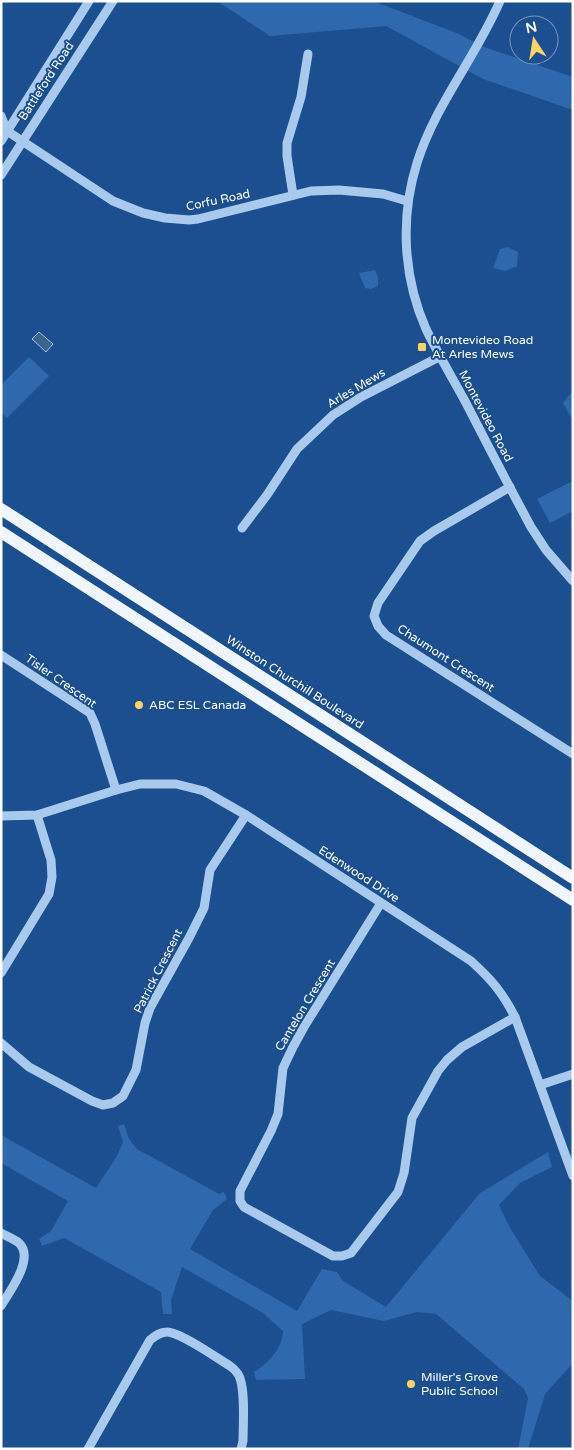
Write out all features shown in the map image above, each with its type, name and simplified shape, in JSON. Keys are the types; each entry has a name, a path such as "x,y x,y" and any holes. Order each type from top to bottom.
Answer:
{"main road":[{"name":"Winston Churchill Boulevard","path":"1,509 573,878"},
{"path":"1,532 573,900"}],"street":[{"name":"Battleford Road","path":"1,141 4,132 89,1"},
{"name":"Battleford Road","path":"1,175 112,1"},
{"name":"Montevideo Road","path":"500,1 429,131 417,162 407,201 405,226 410,279 426,329 531,527 546,550 573,581"},
{"path":"293,196 287,156 288,143 301,98 308,54"},
{"path":"1,116 4,132"},
{"name":"Corfu Road","path":"4,132 22,141 113,201 143,213 175,220 198,219 311,191 339,190 383,194 407,201"},
{"name":"Arles Mews","path":"242,528 267,495 297,449 333,415 361,397 441,356"},
{"name":"Chaumont Crescent","path":"510,487 434,531 420,542 378,603 374,616 378,626 386,634 573,754"},
{"name":"Tisler Crescent","path":"1,655 90,713 96,724 116,790"},
{"name":"Edenwood Drive","path":"1,816 37,815 140,784 176,784 204,792 246,815 471,961 502,993 515,1017 573,1176"},
{"path":"1,973 49,894 52,876 51,860 37,815"},
{"name":"Patrick Crescent","path":"1,1042 29,1067 92,1101 104,1105 113,1103 123,1096 136,1070 145,1023 150,1008 204,908 210,870 246,815"},
{"name":"Cantelon Crescent","path":"381,903 304,1027 283,1068 278,1114 240,1191 240,1200 244,1207 332,1256 342,1256 351,1253 398,1192 404,1174 412,1118 438,1071 462,1047 515,1017"},
{"path":"540,1085 573,1074"},
{"path":"1,1233 19,1243 24,1253 24,1266 1,1306"},
{"path":"88,1449 150,1340 156,1334 167,1332 178,1335 238,1372 242,1391 243,1442 241,1449"}],"shaded area":[{"path":"217,1 373,1 509,55 509,65 537,65 573,77 573,110 483,79 386,26 270,36"},
{"path":"508,247 518,252 517,266 505,271 493,268 500,249"},
{"path":"375,270 378,277 378,286 371,289 365,288 359,273"},
{"path":"39,332 53,344 46,352 32,339"},
{"path":"29,357 49,376 7,418 1,412 1,385"},
{"path":"573,390 573,421 563,403"},
{"path":"573,481 573,511 550,523 537,499"},
{"path":"124,1124 129,1139 137,1149 219,1194 224,1192 227,1199 213,1210 190,1249 297,1311 322,1269 337,1272 343,1281 386,1307 480,1193 548,1152 552,1167 520,1183 499,1205 509,1226 540,1276 573,1301 573,1363 545,1394 528,1449 518,1449 528,1398 524,1389 436,1314 417,1312 384,1321 331,1310 302,1324 305,1379 256,1380 254,1372 278,1349 283,1331 263,1313 182,1267 171,1300 172,1314 163,1314 161,1292 64,1238 42,1246 39,1239 51,1231 68,1201 1,1163 1,1135 96,1188 117,1156 123,1142 118,1126"}],"place":[{"name":"Montevideo Road At Arles Mews","path":"422,347"},
{"name":"ABC ESL Canada","path":"139,705"},
{"name":"Miller's Grove Public School","path":"411,1384"}]}
